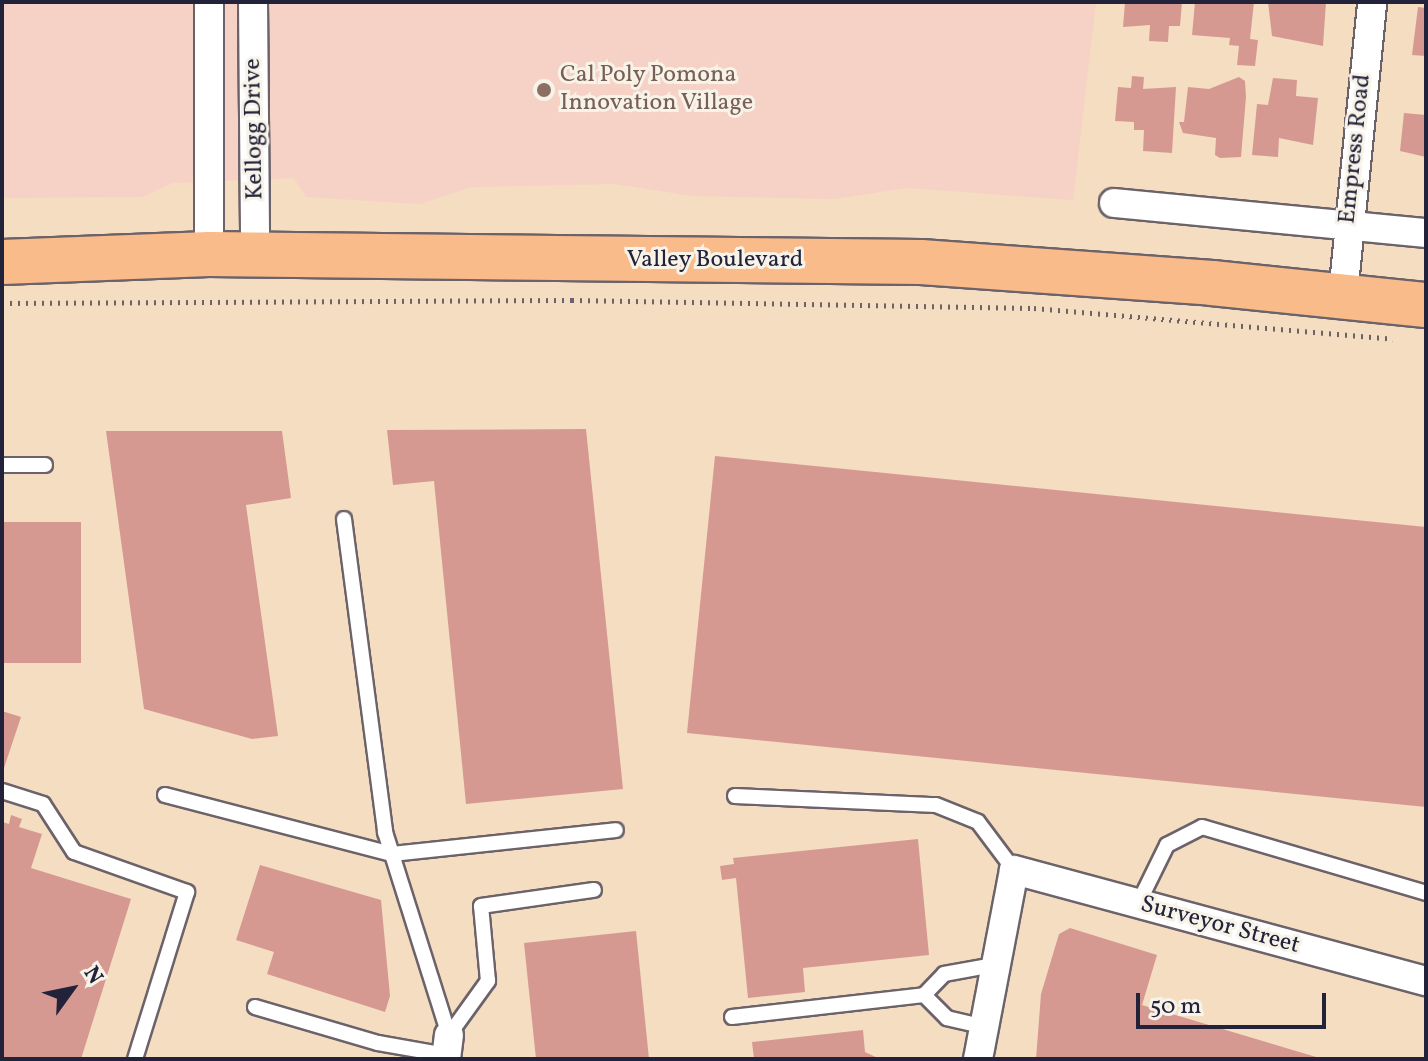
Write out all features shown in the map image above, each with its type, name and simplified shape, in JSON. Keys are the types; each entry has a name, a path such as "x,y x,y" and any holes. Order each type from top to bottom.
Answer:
{"main road":[{"name":"Valley Boulevard","path":"2,262 209,254 921,262 1343,295 1418,323"}],"street":[{"name":"Kellogg Drive","path":"209,2 209,254"},
{"name":"Kellogg Drive","path":"253,2 255,255"},
{"name":"Empress Road","path":"1343,295 1372,2"},
{"path":"1114,203 1348,223 1426,233"},
{"path":"978,1059 981,1026 1014,870"},
{"name":"Surveyor Street","path":"1014,870 1426,981"}],"lane":[{"path":"2,465 45,465"},
{"path":"344,519 392,854 447,1050"},
{"path":"2,791 43,804 74,852 187,892 135,1059"},
{"path":"165,795 392,854 616,830"},
{"path":"735,796 936,805 978,822 1014,870"},
{"path":"1138,904 1167,845 1202,827 1426,893"},
{"path":"447,1050 488,981 481,906 594,890"},
{"path":"732,1017 924,995 944,974 994,965"},
{"path":"924,995 947,1018 981,1026"},
{"path":"255,1007 378,1043 447,1050"}],"path":[{"path":"2,303 572,300 1034,308 1418,323"}],"shaded area":[{"name":"Cal Poly Pomona Innovation Village","path":"2,2 1096,2 1073,200 907,188 834,199 693,196 614,184 472,187 420,204 306,197 294,178 173,183 142,197 2,198"}],"building":[{"path":"1125,2 1182,2 1180,26 1169,26 1168,42 1149,41 1150,25 1123,27"},
{"path":"1195,2 1254,2 1250,39 1258,40 1255,66 1237,65 1239,46 1229,45 1230,38 1192,35"},
{"path":"1268,2 1326,2 1323,46 1272,36"},
{"path":"1418,7 1426,8 1426,56 1412,55"},
{"path":"1132,76 1144,77 1143,89 1176,87 1172,153 1143,151 1144,130 1134,130 1134,122 1115,121 1118,87 1131,88"},
{"path":"1239,77 1245,81 1246,97 1241,157 1220,158 1215,155 1216,138 1183,133 1179,122 1184,122 1188,87 1209,89"},
{"path":"1273,78 1297,80 1296,96 1318,98 1313,145 1279,138 1278,157 1252,155 1257,104 1268,105"},
{"path":"1404,113 1426,115 1426,157 1400,151"},
{"path":"586,429 623,789 466,804 434,481 393,485 387,430"},
{"path":"106,431 282,431 291,498 246,505 278,736 252,739 144,709"},
{"path":"715,456 1426,527 1426,807 687,733"},
{"path":"2,522 81,522 81,663 2,663"},
{"path":"2,711 21,717 4,768 2,767"},
{"path":"11,815 22,819 19,827 42,834 31,868 131,899 81,1059 2,1059 2,822 9,824"},
{"path":"918,839 929,955 803,968 805,992 748,998 736,878 722,880 720,866 734,864 733,858"},
{"path":"260,865 381,900 390,996 385,1012 267,974 274,952 236,940"},
{"path":"1070,928 1157,955 1142,1005 1323,1059 1036,1059 1041,994 1059,934"},
{"path":"636,931 649,1059 536,1059 524,943"},
{"path":"863,1030 865,1052 880,1059 754,1059 752,1042"}],"place":[{"name":"Cal Poly Pomona Innovation Village","path":"544,90"}]}
